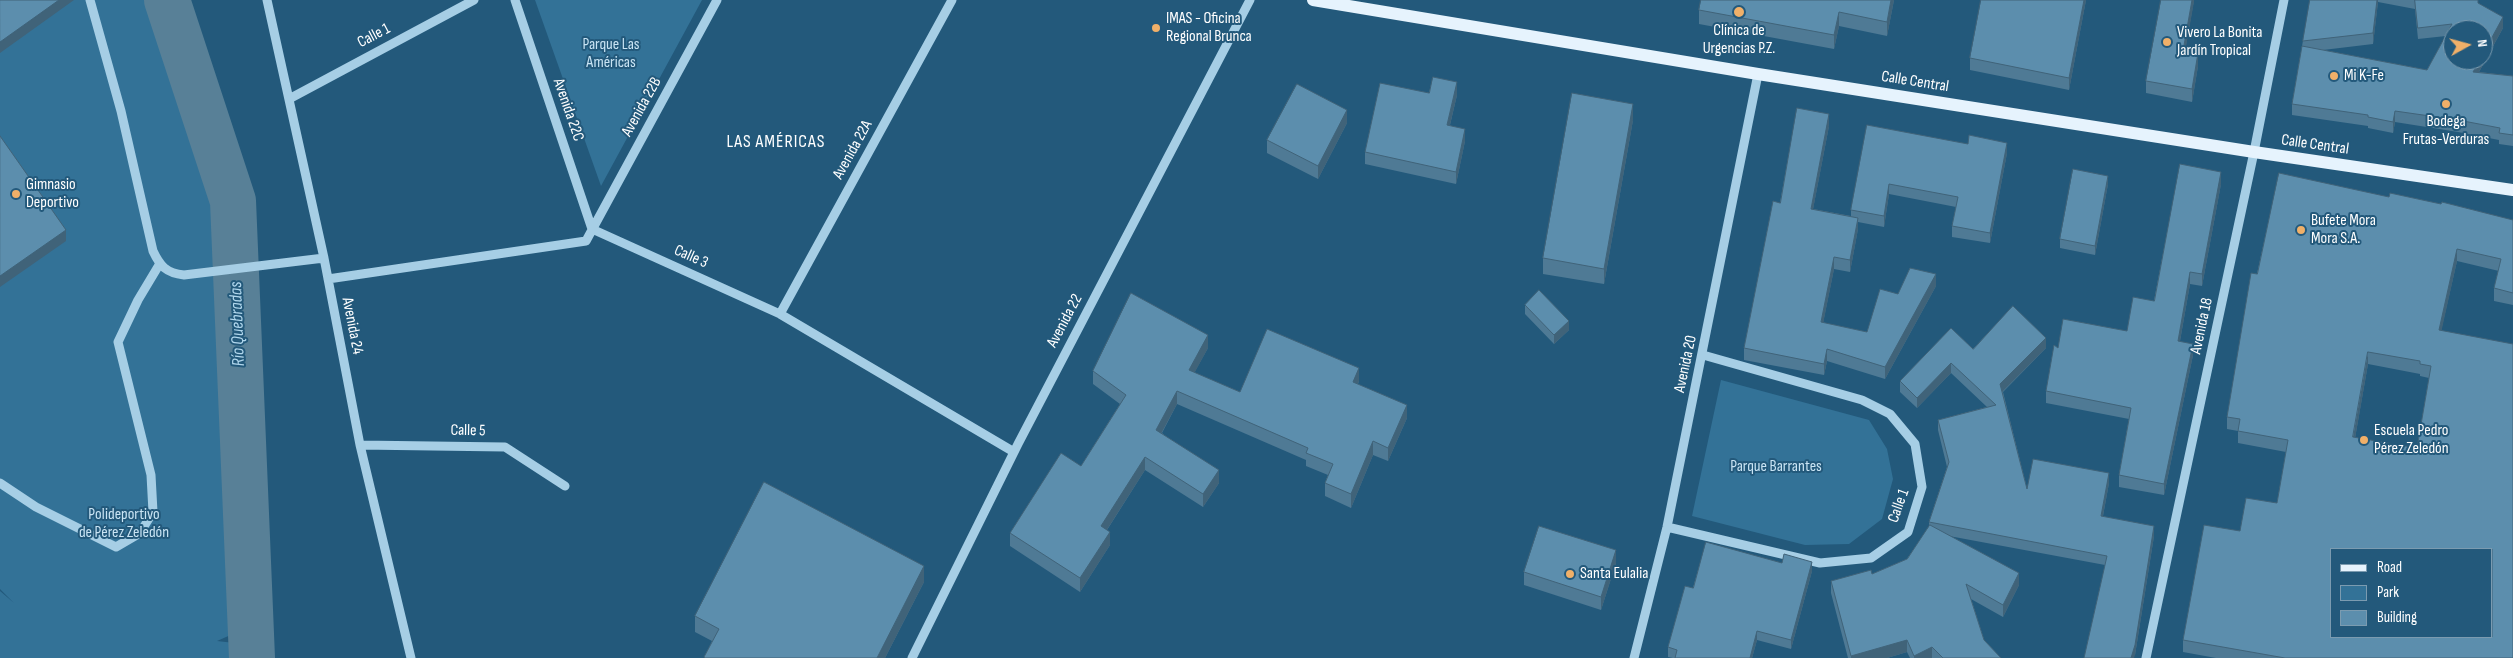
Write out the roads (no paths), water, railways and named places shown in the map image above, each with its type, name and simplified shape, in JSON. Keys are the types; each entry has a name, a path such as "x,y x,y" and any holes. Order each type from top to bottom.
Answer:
{"main road":[{"name":"Calle Central","path":"1312,0 1758,74 2254,152 2513,190"}],"street":[{"path":"90,0 121,111 153,251 159,266 171,274 184,275 324,258"},
{"name":"Avenida 24","path":"267,0 324,258 360,445 411,658"},
{"name":"Calle 1","path":"289,99 474,0"},
{"name":"Avenida 22C","path":"515,0 592,229"},
{"name":"Avenida 22B","path":"592,229 718,0"},
{"name":"Avenida 22A","path":"780,314 952,0"},
{"name":"Avenida 22","path":"912,658 1014,452 1250,0"},
{"name":"Avenida 18","path":"2146,658 2254,152 2284,0"},
{"name":"Avenida 20","path":"1634,658 1667,527 1758,74"},
{"path":"328,279 586,241 592,229"},
{"name":"Calle 3","path":"592,229 780,314 1014,452"},
{"path":"0,483 36,507 116,546 140,533 153,512 151,475 118,342 138,300 159,266"},
{"name":"Calle 1","path":"1667,527 1820,563 1871,558 1908,532 1922,487 1915,444 1890,414 1862,400 1703,355"},
{"name":"Calle 5","path":"360,445 505,447 565,486"}],"waterway":[{"name":"Río Quebradas","path":"167,0 233,201 252,658"}],"place":[{"name":"Clínica de Urgencias P.Z.","path":"1739,12"},
{"name":"IMAS - Oficina Regional Brunca","path":"1156,28"},
{"name":"Vivero La Bonita Jardín Tropical","path":"2167,42"},
{"name":"Mi K-Fe","path":"2334,76"},
{"name":"Bodega Frutas-Verduras","path":"2446,104"},
{"name":"Gimnasio Deportivo","path":"16,194"},
{"name":"Bufete Mora Mora S.A.","path":"2301,230"},
{"name":"Escuela Pedro Pérez Zeledón","path":"2364,440"},
{"name":"Santa Eulalia","path":"1570,574"}],"district":[{"name":"LAS AMÉRICAS","path":"776,142"}],"park label":[{"name":"Parque Las Américas","path":"611,54"},
{"name":"Parque Barrantes","path":"1776,467"},
{"name":"Polideportivo de Pérez Zeledón","path":"124,524"}]}
